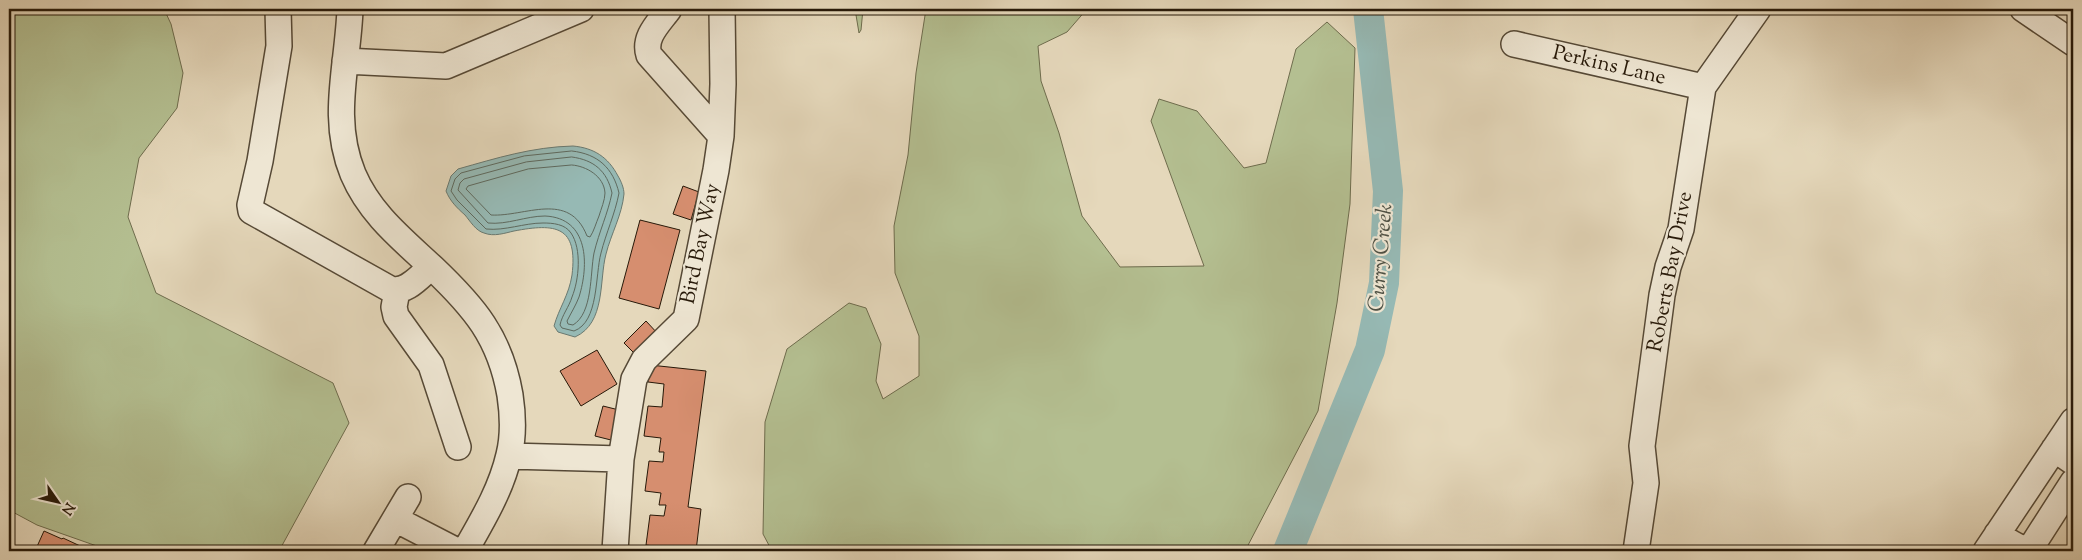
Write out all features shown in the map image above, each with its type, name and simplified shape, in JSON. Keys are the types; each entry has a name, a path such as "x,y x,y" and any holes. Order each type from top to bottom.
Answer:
{"street":[{"path":"278,9 278,53 250,208 254,214 397,291 403,289 431,267"},
{"path":"350,9 340,119 346,155 353,174 370,206 383,222 467,302 482,322 497,348 507,379 512,417 509,456 495,495 465,551"},
{"path":"345,62 446,66 581,9"},
{"path":"669,9 648,39 649,55 721,136"},
{"name":"Bird Bay Way","path":"615,551 622,459 636,373 644,360 686,319 716,170 721,136 724,37 722,9"},
{"name":"Roberts Bay Drive","path":"1636,551 1646,483 1642,446 1662,295 1668,267 1681,229 1703,87 1758,9"},
{"path":"2023,9 2073,43"},
{"name":"Perkins Lane","path":"1514,44 1703,87"},
{"path":"397,291 394,307 396,316 431,365 458,448"},
{"path":"1992,543 2064,456 2073,421"},
{"path":"509,456 622,459"},
{"path":"1992,543 2030,549 2073,482"},
{"path":"376,551 408,497"},
{"path":"395,519 457,551"}],"green space":[{"path":"9,9 164,9 171,24 183,73 177,108 139,158 128,217 156,293 333,383 349,423 279,551 111,551 37,525 9,510"},
{"path":"855,9 863,9 859,33"},
{"path":"926,9 1087,9 1067,32 1038,46 1041,81 1059,133 1082,216 1120,267 1204,266 1151,121 1159,99 1197,111 1244,168 1266,163 1296,49 1327,22 1355,48 1350,204 1337,303 1318,411 1245,551 772,551 763,534 765,422 787,349 849,303 866,308 881,344 876,381 883,399 919,376 919,336 895,273 894,226 908,155 916,73"}],"water":[{"path":"573,146 594,151 605,159 619,178 624,194 606,254 597,311 592,322 575,337 558,332 554,326 569,289 572,275 573,259 567,237 552,228 529,229 496,235 481,232 454,204 446,191 451,176 458,169 529,151"}],"building":[{"path":"683,186 699,192 691,220 673,214"},
{"path":"640,220 680,230 659,309 619,298"},
{"path":"646,321 659,335 637,356 624,343"},
{"path":"597,350 617,384 581,406 560,371"},
{"path":"650,365 706,371 688,507 701,509 696,551 661,551 662,547 646,545 650,515 664,516 666,505 659,505 661,493 645,491 649,461 663,462 664,452 659,452 661,438 644,436 648,406 662,407 664,384 648,382"},
{"path":"603,406 619,410 611,440 595,436"},
{"path":"44,531 63,538 91,551 35,551"}],"waterway":[{"name":"Curry Creek","path":"1288,551 1370,350 1384,283 1388,191 1368,9"}]}
